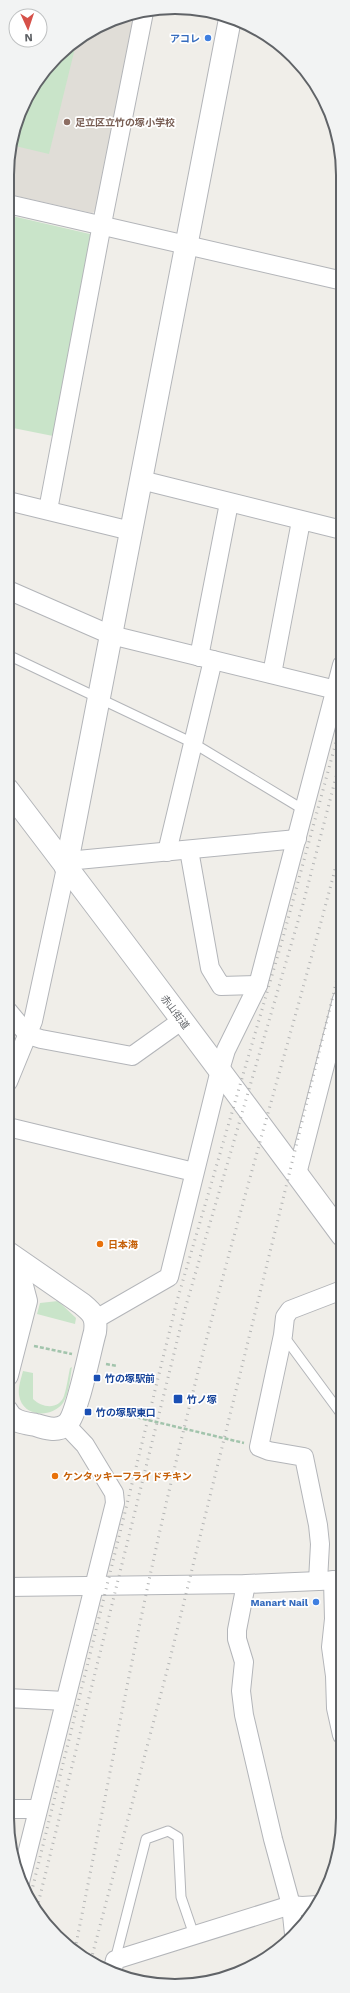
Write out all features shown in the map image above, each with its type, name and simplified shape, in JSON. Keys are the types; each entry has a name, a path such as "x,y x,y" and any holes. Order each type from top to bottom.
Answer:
{"street":[{"path":"48,510 143,17"},
{"path":"14,1068 33,1020 67,865 229,24"},
{"path":"14,205 102,224 336,280"},
{"path":"141,480 336,529"},
{"path":"14,502 131,531"},
{"path":"167,852 193,743 229,503"},
{"path":"272,674 301,520"},
{"path":"14,593 111,635 336,690 258,985 226,1050 220,1070 169,1277 96,1319"},
{"name":"赤山街道","path":"14,798 67,865 181,1021 220,1070 336,1227"},
{"path":"67,865 167,852 297,839"},
{"path":"189,850 210,968 221,986 258,985"},
{"path":"14,1018 28,1035 41,1039 132,1056 181,1021"},
{"path":"297,1174 336,1023"},
{"path":"14,1128 194,1172"},
{"path":"14,1256 62,1289 92,1312 96,1319 76,1408 66,1425 58,1429 48,1428 22,1422 14,1418"},
{"path":"14,1271 21,1282 26,1301 14,1350"},
{"path":"26,1301 62,1289"},
{"path":"336,1292 290,1310 285,1317 283,1335 260,1447 269,1451 304,1457 318,1525 320,1544 331,1580 334,1619 331,1647 335,1676 336,1708"},
{"path":"20,1853 37,1809 115,1503 114,1494 85,1445 66,1425"},
{"path":"14,1587 246,1584 331,1580"},
{"path":"246,1584 237,1630 237,1639 244,1662 241,1691 244,1715 290,1905 293,1927"},
{"path":"14,1698 65,1701"},
{"path":"14,1810 37,1809"},
{"path":"113,1966 194,1935 290,1905 310,1906"}],"lane":[{"path":"14,658 193,743 304,810"},
{"path":"283,1335 336,1407"},
{"path":"113,1966 146,1839 168,1831 178,1838 181,1897 194,1935"}],"path":[{"path":"16,1342 117,1366"},
{"path":"102,1409 233,1440"}],"shaded area":[{"name":"足立区立竹の塚小学校","path":"135,19 98,210 92,213 14,195 14,164 19,133 26,113 36,94 47,77 61,61 86,41 113,26"}],"green space":[{"path":"75,49 49,154 17,146 19,133 26,113 41,86 61,61"},
{"path":"14,216 90,234 91,241 53,436 14,428"},
{"path":"58,1301 76,1318 75,1324 37,1314 40,1303"},
{"path":"72,1367 67,1395 63,1403 58,1408 51,1412 38,1413 25,1408 19,1395 19,1386 23,1371 33,1373 33,1399 45,1406 50,1406 58,1404 62,1401 70,1368"}],"railway":[{"path":"32,1891 177,1301 282,941 336,742"},
{"path":"38,1902 185,1309 303,904 336,777"},
{"path":"76,1945 148,1583 176,1462 215,1307 336,865"},
{"path":"92,1956 169,1663 336,983"}],"place":[{"name":"アコレ","path":"208,38"},
{"name":"足立区立竹の塚小学校","path":"67,122"},
{"name":"日本海","path":"100,1244"},
{"name":"竹の塚駅前","path":"97,1378"},
{"name":"竹ノ塚","path":"178,1399"},
{"name":"竹の塚駅東口","path":"88,1412"},
{"name":"ケンタッキーフライドチキン","path":"55,1476"},
{"name":"Manart Nail","path":"316,1602"}]}
